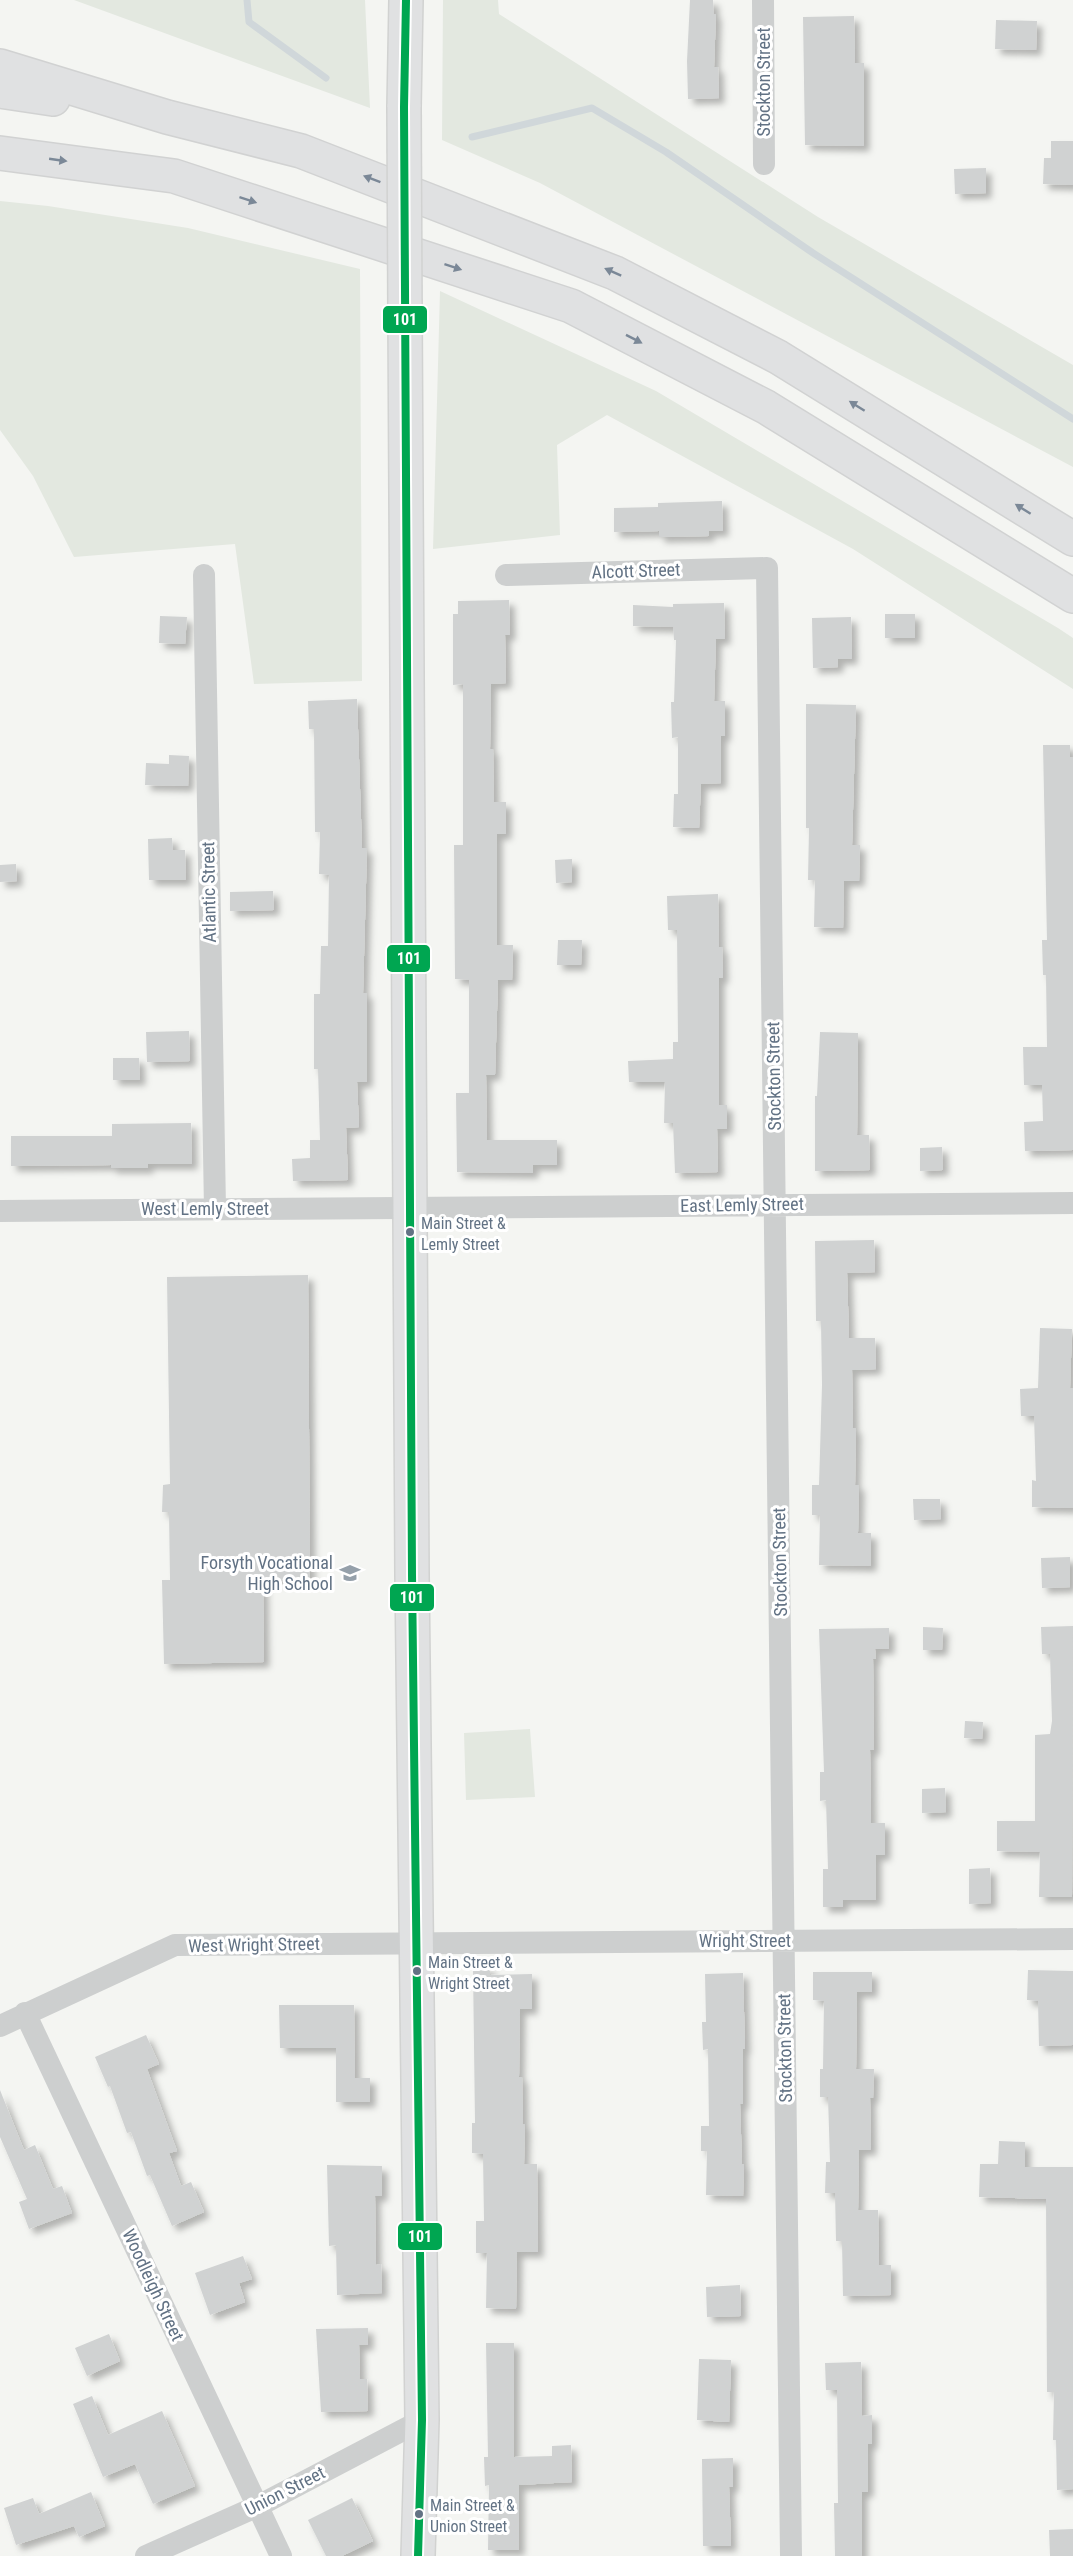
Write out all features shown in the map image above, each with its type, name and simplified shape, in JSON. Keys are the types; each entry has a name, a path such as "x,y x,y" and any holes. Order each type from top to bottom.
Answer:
{"main road":[{"path":"406,0 404,106 410,1209 422,2420 418,2556"},
{"path":"0,66 167,117 301,151 615,273 778,357 1073,539"},
{"path":"0,92 167,117"},
{"path":"0,153 174,176 571,306 765,407 1073,596"}],"street":[{"name":"Stockton Street","path":"763,0 764,164"},
{"name":"Stockton Street","path":"767,568 791,2556"},
{"name":"Alcott Street","path":"506,575 767,568"},
{"name":"Atlantic Street","path":"204,575 214,1209"},
{"name":"East Lemly Street","path":"410,1209 1073,1203"},
{"name":"West Lemly Street","path":"0,1211 410,1209"},
{"name":"Wright Street","path":"417,1943 1073,1939"},
{"name":"West Wright Street","path":"0,2026 175,1945 417,1943"},
{"name":"Woodleigh Street","path":"25,2013 280,2556"},
{"name":"Union Street","path":"146,2556 258,2506 422,2420"}],"shaded area":[{"path":"74,0 365,0 370,108"},
{"path":"443,0 498,0 499,14 818,217 1073,365 1073,467 540,183 442,140"},
{"path":"0,201 48,206 188,228 360,269 362,681 254,684 235,544 74,557 33,476 0,430"},
{"path":"440,291 656,391 1058,628 1073,638 1073,689 853,549 607,415 557,445 560,535 433,549"},
{"path":"530,1729 535,1797 466,1800 464,1733"}],"building":[{"path":"690,0 713,0 714,14 716,14 714,67 718,67 719,98 688,99"},
{"path":"854,16 855,63 864,63 864,146 805,145 803,17"},
{"path":"996,20 1037,21 1036,50 995,49"},
{"path":"1051,141 1073,141 1073,185 1043,184 1044,158 1051,158"},
{"path":"986,168 986,193 955,194 954,169"},
{"path":"722,501 723,531 709,531 709,536 659,537 659,531 614,532 614,508 658,507 658,503"},
{"path":"509,600 510,635 505,635 506,683 491,684 490,749 493,749 494,802 506,802 506,834 497,834 497,945 513,945 512,980 498,980 495,1075 486,1075 487,1140 557,1140 557,1165 533,1165 533,1173 457,1172 456,1093 469,1093 469,980 455,979 454,845 463,845 463,684 453,685 453,614 458,614 458,601"},
{"path":"724,603 725,639 716,639 714,701 725,701 725,736 721,736 721,783 701,784 699,828 673,827 674,794 678,794 678,737 672,738 671,702 674,702 676,640 674,640 673,627 633,626 633,605 673,607 673,604"},
{"path":"885,614 915,614 915,638 885,638"},
{"path":"160,616 187,617 185,644 159,643"},
{"path":"851,617 852,659 838,659 838,667 813,668 812,618"},
{"path":"357,699 362,848 367,848 363,993 367,993 367,1082 357,1082 359,1127 346,1128 348,1180 293,1181 292,1159 310,1158 310,1140 320,1140 318,1069 314,1069 314,994 320,994 321,946 328,946 329,875 319,874 320,832 315,832 314,729 309,729 308,701"},
{"path":"806,704 856,705 852,845 860,845 859,881 844,881 843,928 814,927 815,880 808,880 809,828 806,828"},
{"path":"1043,745 1070,745 1070,757 1073,757 1073,1150 1025,1151 1024,1122 1043,1121 1042,1085 1024,1085 1023,1047 1047,1047 1046,975 1043,975 1042,940 1047,940"},
{"path":"169,755 189,756 188,786 145,785 146,763 169,764"},
{"path":"172,838 173,850 185,850 186,880 149,880 148,839"},
{"path":"572,859 572,882 556,883 555,860"},
{"path":"16,864 17,881 0,882 0,865"},
{"path":"273,891 274,910 230,911 230,892"},
{"path":"718,894 719,947 722,947 723,978 719,978 719,1105 727,1105 727,1129 717,1129 718,1172 675,1173 673,1123 664,1123 665,1082 629,1082 628,1061 673,1059 673,1042 678,1042 677,930 668,930 667,896"},
{"path":"558,940 582,940 581,965 557,965"},
{"path":"189,1031 190,1061 147,1062 146,1032"},
{"path":"820,1032 858,1033 857,1135 869,1135 870,1170 815,1171 815,1096 817,1096"},
{"path":"113,1058 139,1058 140,1080 113,1080"},
{"path":"191,1123 192,1164 148,1164 148,1168 111,1168 111,1165 11,1166 11,1136 112,1136 112,1124"},
{"path":"942,1147 943,1170 920,1171 920,1148"},
{"path":"874,1240 875,1272 847,1273 849,1338 875,1338 876,1369 852,1370 853,1428 856,1428 855,1485 859,1485 858,1533 871,1533 871,1566 819,1565 820,1515 812,1515 812,1485 819,1485 822,1385 821,1321 816,1321 815,1241"},
{"path":"308,1275 310,1579 263,1580 264,1662 164,1664 162,1580 170,1580 169,1512 162,1512 163,1485 170,1484 167,1277"},
{"path":"1040,1328 1072,1329 1070,1388 1073,1388 1073,1508 1032,1507 1032,1480 1036,1481 1034,1416 1021,1416 1020,1389 1038,1388"},
{"path":"913,1499 940,1499 941,1519 914,1520"},
{"path":"1070,1557 1070,1587 1042,1588 1041,1558"},
{"path":"1073,1626 1072,1897 1039,1897 1040,1852 997,1851 997,1821 1035,1821 1035,1735 1050,1734 1052,1721 1050,1654 1042,1654 1041,1627"},
{"path":"923,1627 943,1628 942,1650 923,1650"},
{"path":"889,1628 889,1649 875,1649 876,1659 873,1659 874,1750 870,1750 871,1823 885,1823 885,1855 876,1855 876,1900 843,1900 843,1907 823,1907 823,1869 828,1869 826,1800 820,1801 820,1772 824,1772 819,1629"},
{"path":"965,1721 983,1722 982,1739 964,1738"},
{"path":"945,1788 946,1812 922,1813 922,1789"},
{"path":"990,1868 991,1903 969,1904 969,1869"},
{"path":"490,1967 490,1975 532,1974 532,2009 520,2009 519,2077 522,2077 523,2124 525,2124 524,2164 537,2164 538,2252 517,2252 516,2309 486,2308 487,2253 476,2253 476,2221 484,2221 483,2154 472,2153 472,2123 475,2123 473,1968"},
{"path":"1028,1970 1073,1971 1073,2045 1039,2046 1038,2001 1027,2000"},
{"path":"813,1972 872,1972 872,1992 857,1992 856,2069 874,2069 873,2098 870,2098 871,2150 859,2150 858,2210 878,2210 879,2265 891,2265 891,2295 843,2296 842,2241 836,2241 835,2193 825,2193 826,2162 830,2162 828,2097 820,2097 820,2069 823,2069 824,2001 813,2000"},
{"path":"743,1973 745,2049 743,2049 743,2104 740,2104 742,2164 744,2164 743,2196 706,2195 707,2151 701,2151 701,2126 709,2126 708,2049 703,2050 702,2022 706,2022 705,1974"},
{"path":"279,2005 354,2005 355,2078 370,2078 370,2102 336,2102 336,2048 280,2048"},
{"path":"146,2035 159,2064 147,2069 177,2151 169,2153 181,2186 191,2182 204,2212 172,2226 150,2175 147,2176 131,2132 127,2133 110,2086 108,2087 95,2057"},
{"path":"0,2090 24,2150 35,2145 53,2189 62,2186 72,2213 29,2229 19,2202 27,2199 0,2137"},
{"path":"999,2141 1025,2142 1025,2167 1073,2167 1073,2489 1057,2490 1056,2440 1053,2440 1054,2392 1047,2392 1046,2199 979,2197 980,2164 998,2164"},
{"path":"327,2165 382,2166 382,2196 375,2196 376,2265 381,2264 382,2293 337,2295 336,2245 329,2246"},
{"path":"243,2256 252,2279 239,2283 245,2302 210,2315 195,2273"},
{"path":"740,2285 741,2316 707,2317 706,2287"},
{"path":"368,2328 368,2345 359,2345 360,2379 367,2379 368,2411 321,2412 316,2329"},
{"path":"109,2334 120,2361 87,2376 75,2348"},
{"path":"486,2343 514,2343 514,2457 552,2456 552,2446 571,2445 572,2482 519,2485 519,2550 488,2550 489,2485 485,2486 484,2457 488,2457"},
{"path":"699,2359 731,2360 729,2422 697,2420"},
{"path":"861,2362 862,2416 872,2415 872,2444 868,2444 868,2492 862,2492 862,2556 835,2556 834,2503 838,2503 837,2390 826,2390 825,2363"},
{"path":"92,2396 108,2435 162,2411 195,2486 153,2504 135,2464 103,2477 73,2404"},
{"path":"733,2458 733,2487 729,2487 731,2546 703,2546 702,2459"},
{"path":"91,2492 105,2526 79,2537 74,2526 16,2545 4,2508 33,2498 39,2514"},
{"path":"352,2498 373,2541 342,2556 326,2556 308,2520"},
{"path":"1073,2529 1073,2556 1050,2556 1049,2530"}],"waterway":[{"path":"247,0 249,22 326,78"},
{"path":"472,137 592,108 666,152 813,253 1073,419"}],"transit line":[{"name":"101","path":"406,0 404,107 412,1575 422,2420 418,2556"}],"place":[{"name":"Main Street & Lemly Street","path":"410,1232"},
{"name":"Forsyth Vocational High School","path":"350,1573"},
{"name":"Main Street & Wright Street","path":"417,1971"},
{"name":"Main Street & Union Street","path":"419,2514"}]}
